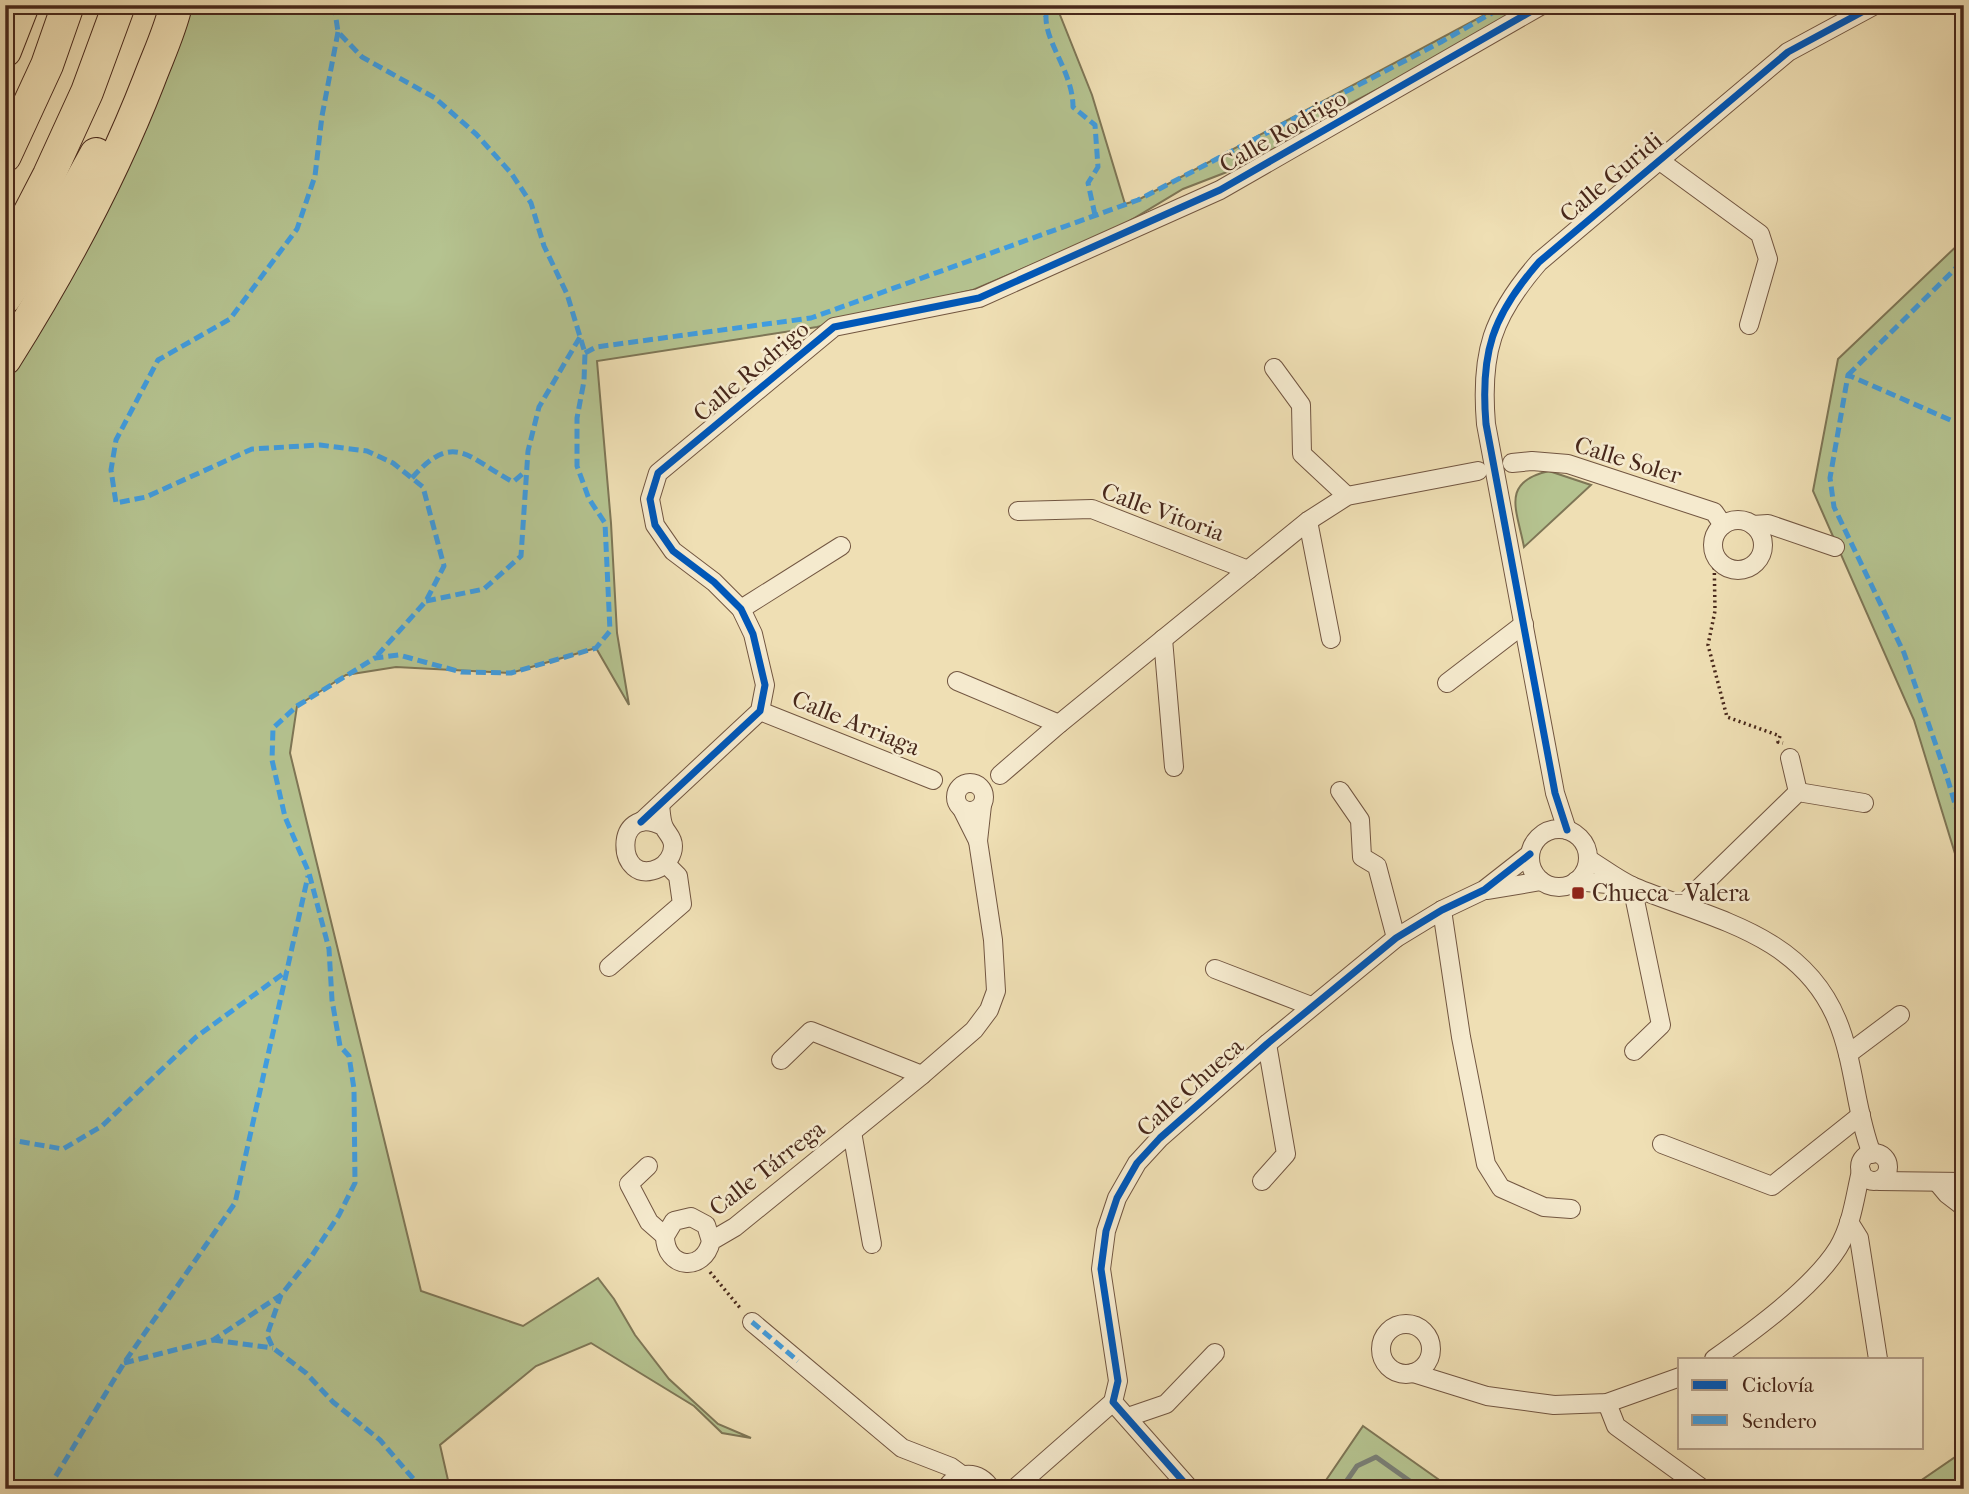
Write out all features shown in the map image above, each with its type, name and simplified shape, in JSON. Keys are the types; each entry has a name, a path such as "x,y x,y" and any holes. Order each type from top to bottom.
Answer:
{"highway":[{"path":"5,21 12,5"},
{"path":"5,51 23,5"},
{"path":"5,156 47,65 68,5"},
{"path":"5,260 49,176 81,104 119,5"},
{"path":"5,298 75,192 118,114 166,5"},
{"path":"5,359 36,311 85,222 133,121 176,5"}],"street":[{"name":"Calle Rodrigo","path":"760,711 765,685 752,634 741,609 714,582 673,551 655,525 650,499 658,472 834,327 979,298 1220,190 1542,5"},
{"name":"Calle Guridi","path":"1567,830 1555,793 1486,424 1486,360 1501,313 1517,288 1539,262 1788,52 1875,5"},
{"name":"Calle Guridi","path":"1660,161 1759,234 1768,259 1749,325"},
{"path":"1273,368 1300,405 1301,454 1348,496"},
{"path":"1492,451 1501,451 1512,463 1510,476 1499,484 1486,482 1478,471 1479,460 1492,451"},
{"name":"Calle Soler","path":"1512,463 1532,461 1568,464 1714,512 1723,525"},
{"name":"Calle Vitoria","path":"983,802 1000,775 1308,521 1348,496 1478,471"},
{"name":"Calle Vitoria","path":"1018,511 1092,509 1248,570"},
{"path":"1753,525 1763,541 1758,559 1752,566 1743,569 1724,566 1714,551 1713,541 1716,532 1731,521 1740,520 1753,525 1768,524 1835,547"},
{"path":"1308,521 1331,639"},
{"path":"741,609 841,546"},
{"path":"1447,683 1524,624"},
{"path":"1163,639 1174,767"},
{"path":"957,681 1059,724"},
{"path":"641,822 656,822 670,834 672,855 666,864 657,869 646,870 630,862 624,844 632,827 660,805 760,711"},
{"name":"Calle Arriaga","path":"760,711 933,780 968,782"},
{"path":"1790,758 1798,792"},
{"name":"Calle Vitoria","path":"968,782 1000,775"},
{"name":"Calle Arriaga","path":"933,780 959,805"},
{"path":"968,782 981,788 983,802 972,811 959,805 956,791 968,782"},
{"path":"1340,791 1360,820 1362,857 1377,866 1396,938"},
{"path":"1798,792 1864,803"},
{"path":"1683,904 1798,792"},
{"name":"Calle Guridi","path":"1542,834 1555,793"},
{"name":"Calle Tárrega","path":"699,1260 705,1255 711,1241 735,1227 922,1075 974,1030 989,1010 996,991 993,940 978,841 983,802"},
{"path":"660,805 663,826"},
{"name":"Calle Tárrega","path":"959,805 978,841"},
{"path":"1576,881 1587,868 1585,844 1567,830 1550,830 1542,834 1536,839 1530,854 1534,873 1541,881 1559,887 1576,881 1632,886"},
{"name":"Calle Chueca","path":"1484,891 1530,854"},
{"path":"1588,859 1632,886 1760,936 1789,955 1817,986 1836,1018 1848,1054 1873,1168 1838,1248 1811,1280 1755,1329 1715,1358"},
{"path":"609,967 682,904 678,876 666,864"},
{"name":"Calle Chueca","path":"1113,1402 1118,1381 1101,1269 1106,1231 1117,1198 1137,1163 1160,1138 1267,1044 1396,938 1442,910 1484,891 1541,881"},
{"path":"1632,886 1661,1025 1634,1051"},
{"path":"1442,910 1461,1037 1486,1164 1501,1188 1544,1207 1571,1209"},
{"path":"1215,969 1311,1006"},
{"path":"1848,1054 1900,1015"},
{"path":"781,1060 811,1031 922,1075"},
{"name":"Calle Chueca","path":"1262,1181 1286,1154 1267,1044"},
{"path":"1662,1144 1772,1186 1861,1115"},
{"name":"Calle Tárrega","path":"852,1132 872,1244"},
{"path":"648,1166 629,1184 649,1222 665,1236 665,1244 674,1259 682,1262 699,1260"},
{"path":"1873,1168 1933,1181 1964,1182"},
{"path":"1933,1181 1964,1207"},
{"path":"1851,1214 1859,1238 1878,1358"},
{"name":"Calle Tárrega","path":"665,1236 674,1221 691,1217 706,1225 711,1241"},
{"path":"752,1322 902,1448 951,1467 962,1475"},
{"path":"1128,1418 1166,1404 1215,1353"},
{"path":"1413,1373 1487,1396 1554,1405 1607,1403 1678,1378"},
{"path":"1014,1489 1113,1402 1190,1489"},
{"path":"1607,1403 1616,1426 1703,1489"},
{"path":"946,1489 953,1479 971,1474 981,1477 991,1489"}],"path":[{"path":"1714,551 1715,611 1709,645 1727,717 1780,736 1778,741 1785,744 1790,758"},
{"path":"699,1260 752,1322"}],"green space":[{"path":"189,5 1056,5 1092,95 1125,204 1138,200 1503,5 1531,5 1460,46 1313,123 1258,160 1183,189 1116,229 973,290 817,327 597,361 617,633 629,705 596,648 511,673 396,667 346,675 297,706 290,753 421,1291 523,1326 598,1278 635,1335 669,1379 718,1424 751,1438 722,1433 694,1406 591,1343 536,1366 440,1445 450,1489 5,1489 5,384 37,335"},
{"path":"1964,239 1964,883 1914,720 1813,491 1838,359"},
{"path":"1549,471 1591,485 1524,547 1516,510 1518,490 1523,482"},
{"path":"1363,1426 1452,1489 1320,1489"},
{"path":"1964,1451 1964,1489 1909,1489 1910,1488"}],"waterway":[{"path":"1341,1489 1357,1466 1376,1457 1421,1489"}],"marked path":[{"path":"334,5 338,32 362,57 435,98 476,134 511,173 531,203 544,246 567,294 585,353 584,381 577,418 577,466 589,499 605,523 610,631 596,648 511,673 461,672 399,655 375,658 297,706 273,728 272,760 285,817 309,873 329,949 332,1000 340,1046 349,1056 354,1089 355,1183 339,1215 309,1260 281,1295 267,1335 273,1348 306,1373 333,1402 380,1440 422,1489"},
{"path":"1033,5 1046,16 1050,37 1069,82 1073,107 1095,125 1098,167 1088,183 1095,215"},
{"path":"585,353 596,347 811,318 1138,200 1441,42 1506,5"},
{"path":"338,32 322,116 315,176 297,229 230,319 158,360 116,440 111,470 116,503 146,497 252,449 320,445 367,451 393,463 423,487 444,566 426,601 375,658"},
{"path":"1848,375 1964,260"},
{"path":"426,601 484,589 521,556 528,451 539,407 580,337"},
{"path":"1964,426 1848,375 1830,478 1834,507 1904,653 1964,834"},
{"path":"412,478 427,463 439,455 451,452 472,458 513,482 526,471"},
{"path":"48,1489 124,1363 235,1203 308,876"},
{"path":"5,1139 63,1149 102,1126 196,1037 287,971"},
{"path":"5,1149 8,1174 5,1228"},
{"path":"124,1363 213,1340 281,1295"},
{"path":"752,1322 798,1361"},
{"path":"213,1340 273,1348"}],"cycle path":[{"path":"641,822 760,711 765,685 753,634 741,609 714,582 673,551 655,525 650,499 658,473 834,327 979,298 1220,190 1542,5"},
{"path":"1567,830 1555,793 1486,424 1485,376 1488,356 1500,318 1539,262 1788,52 1875,5"},
{"path":"1190,1489 1113,1402 1118,1381 1101,1269 1106,1231 1117,1198 1137,1163 1160,1138 1267,1044 1396,938 1442,910 1484,890 1530,854"}],"place":[{"name":"Chueca - Valera","path":"1578,893"}]}
